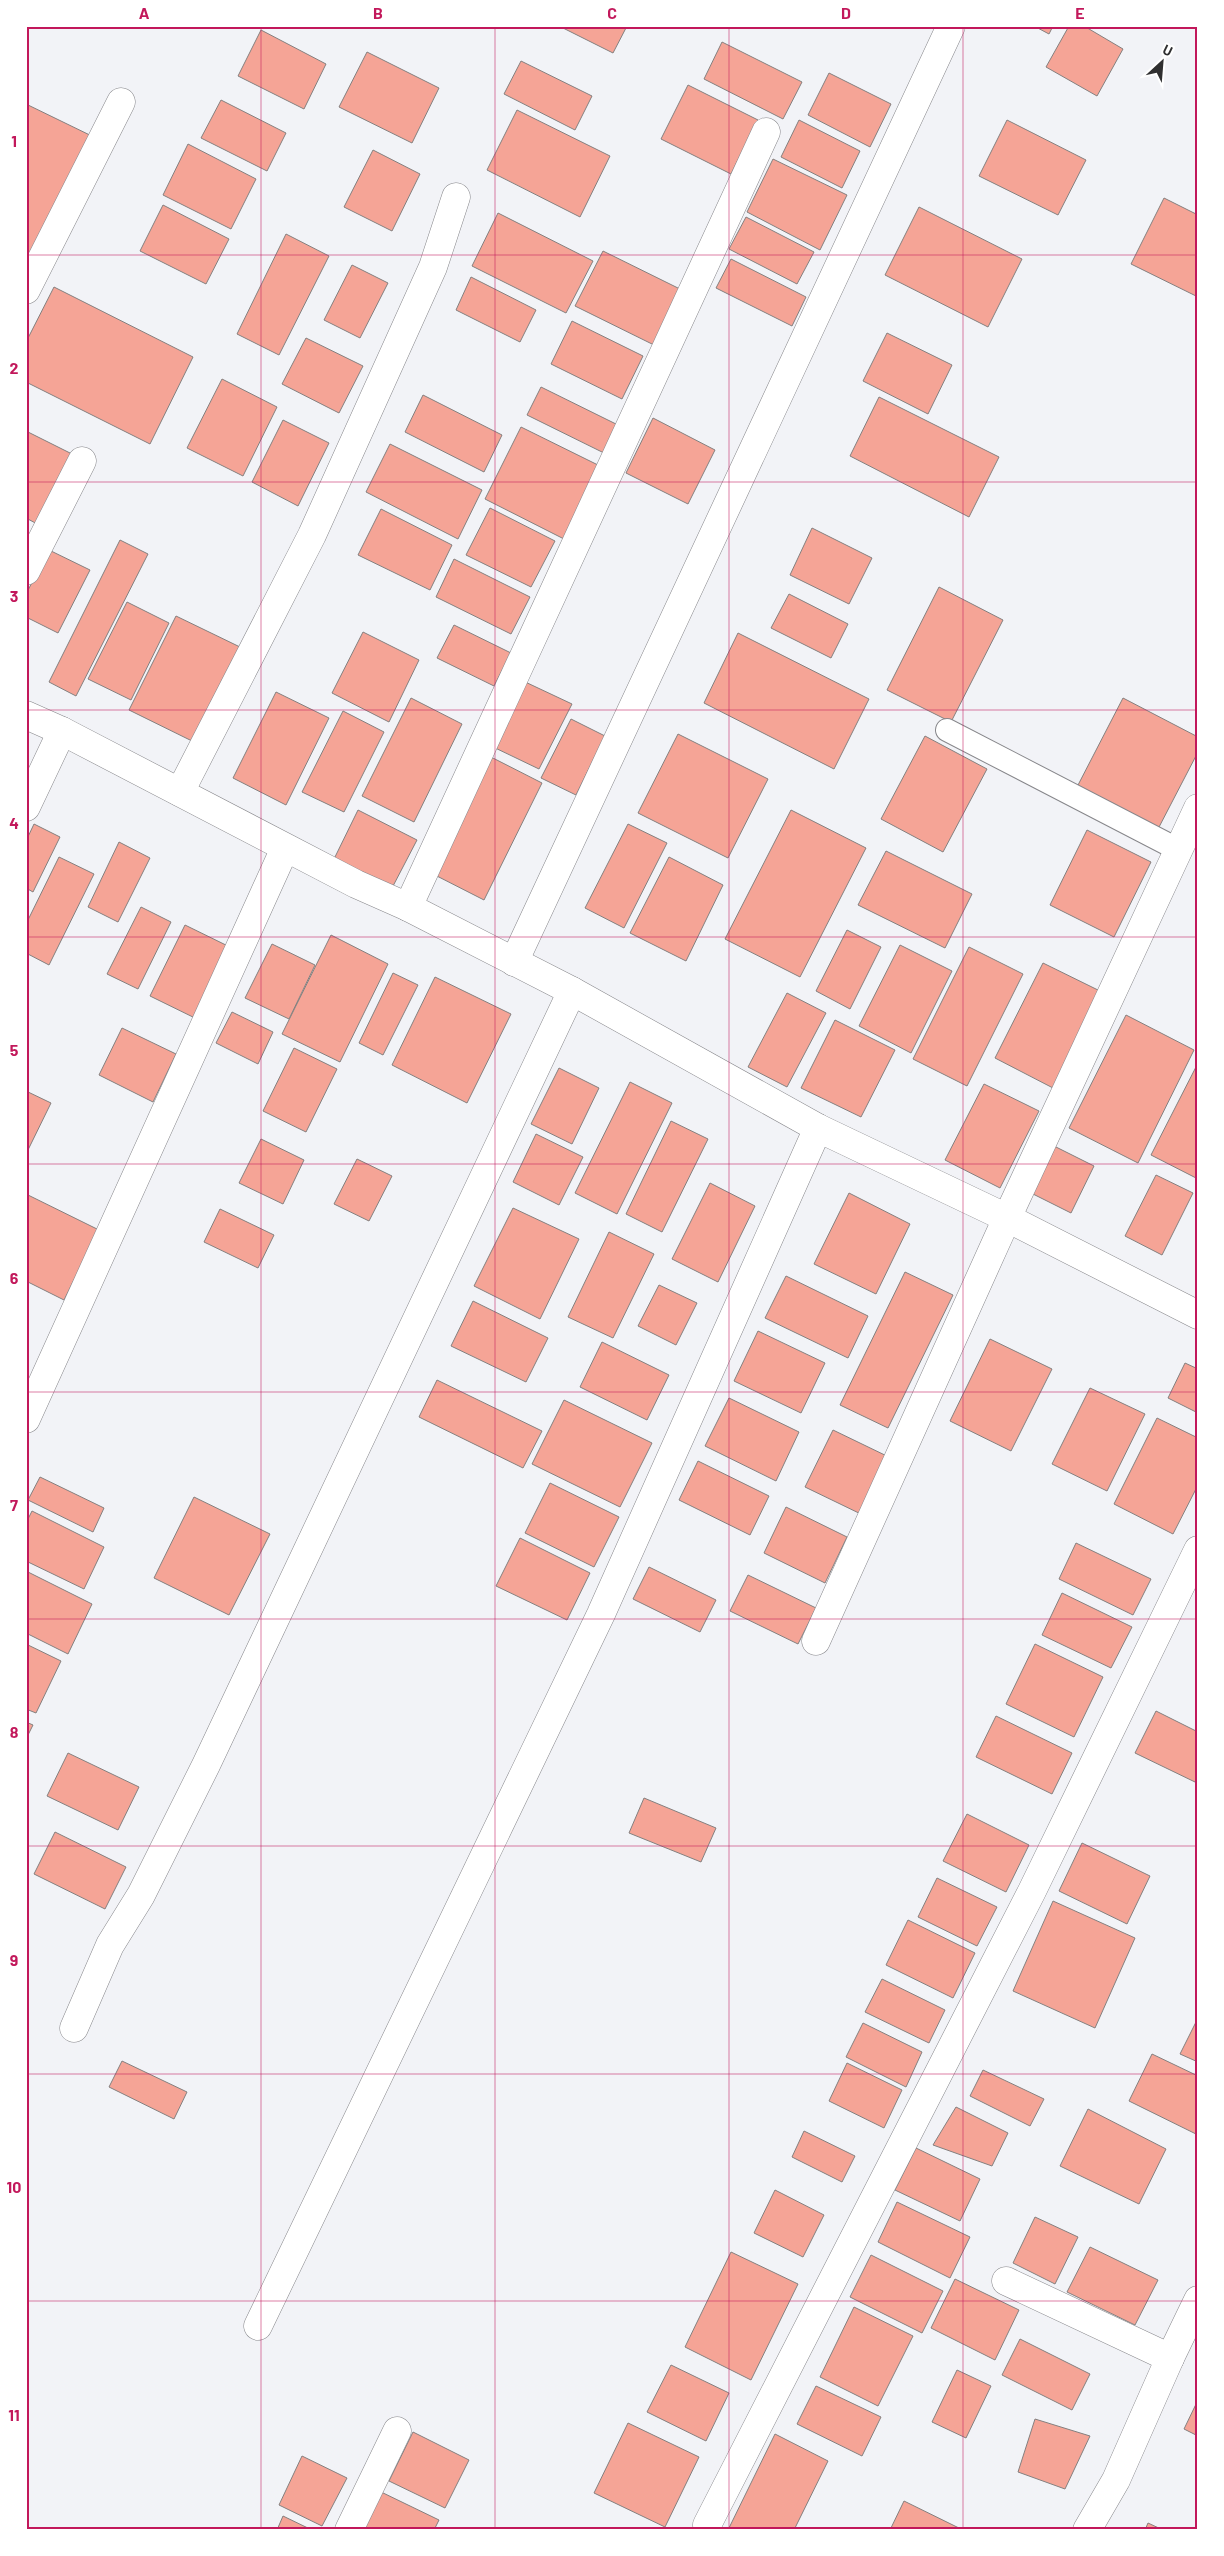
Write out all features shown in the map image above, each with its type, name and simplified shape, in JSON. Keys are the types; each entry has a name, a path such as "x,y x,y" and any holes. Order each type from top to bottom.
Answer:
{"street":[{"path":"514,962 951,26"},
{"path":"26,290 121,102"},
{"path":"408,907 766,132"},
{"path":"180,792 312,536 433,267 456,197"},
{"path":"26,571 82,461"},
{"path":"26,715 62,731 285,848 408,907 572,991 818,1128 1007,1218 1198,1314"},
{"path":"26,807 62,731"},
{"path":"816,1642 1007,1218 1177,849 1198,808"},
{"path":"26,1419 285,848"},
{"path":"74,2028 110,1945 141,1895 206,1765 572,991"},
{"path":"258,2326 601,1614 818,1128"},
{"path":"707,2525 1032,1891 1198,1550"},
{"path":"1006,2281 1170,2358"},
{"path":"1087,2530 1116,2480 1198,2300"},
{"path":"349,2530 397,2431"}],"lane":[{"path":"947,730 1177,849"}],"building":[{"path":"559,26 627,26 613,53"},
{"path":"1034,26 1053,26 1049,34"},
{"path":"1069,26 1084,26 1123,49 1097,96 1046,67"},
{"path":"261,30 326,64 304,109 238,76"},
{"path":"722,42 802,82 783,119 704,79"},
{"path":"367,52 439,88 412,143 339,107"},
{"path":"521,61 592,96 575,130 504,94"},
{"path":"829,73 891,104 870,147 808,115"},
{"path":"688,85 758,120 731,174 661,139"},
{"path":"221,100 286,133 267,171 201,138"},
{"path":"26,104 100,140 39,262 26,255"},
{"path":"517,110 610,156 580,217 487,170"},
{"path":"799,120 860,151 842,188 781,157"},
{"path":"1007,120 1086,160 1058,215 979,176"},
{"path":"188,144 256,179 231,229 163,195"},
{"path":"373,150 420,174 392,231 344,207"},
{"path":"773,159 847,195 820,250 747,212"},
{"path":"1164,198 1198,215 1196,296 1131,264"},
{"path":"163,205 229,239 206,284 140,251"},
{"path":"919,207 1022,259 988,327 885,275"},
{"path":"498,213 593,261 566,313 472,266"},
{"path":"746,217 814,252 797,284 729,249"},
{"path":"286,234 329,256 279,355 237,334"},
{"path":"603,251 682,290 654,345 575,306"},
{"path":"731,259 806,297 792,326 716,288"},
{"path":"352,265 388,283 360,338 324,320"},
{"path":"471,277 536,310 520,342 456,310"},
{"path":"54,287 193,357 150,444 26,382 26,342"},
{"path":"572,321 643,356 622,399 551,364"},
{"path":"887,333 952,365 928,414 863,381"},
{"path":"306,338 363,366 339,413 282,384"},
{"path":"222,379 277,407 243,476 187,448"},
{"path":"541,387 618,425 604,453 527,415"},
{"path":"423,395 502,435 484,472 405,432"},
{"path":"879,397 999,457 969,517 850,456"},
{"path":"653,418 715,450 688,504 626,473"},
{"path":"283,420 329,443 298,506 252,482"},
{"path":"521,427 600,466 564,539 485,499"},
{"path":"26,431 76,456 41,526 26,518"},
{"path":"390,444 482,490 458,539 366,492"},
{"path":"490,508 555,541 531,587 466,555"},
{"path":"381,509 452,545 430,590 358,555"},
{"path":"812,528 872,558 849,604 790,575"},
{"path":"120,540 148,554 76,696 49,682"},
{"path":"49,550 90,570 58,633 26,617 26,594"},
{"path":"454,559 530,597 511,634 436,597"},
{"path":"939,587 1003,620 951,722 887,690"},
{"path":"789,594 848,624 831,658 771,628"},
{"path":"127,602 169,623 131,700 88,679"},
{"path":"176,616 240,647 192,741 129,710"},
{"path":"454,625 511,653 494,686 437,658"},
{"path":"363,632 419,660 389,722 332,693"},
{"path":"738,633 869,699 834,769 704,703"},
{"path":"521,680 572,704 539,769 489,745"},
{"path":"276,692 329,718 286,805 233,778"},
{"path":"411,698 462,724 414,822 362,796"},
{"path":"1123,698 1198,737 1198,752 1158,829 1077,787"},
{"path":"343,711 384,732 344,812 302,792"},
{"path":"571,719 605,736 576,795 541,778"},
{"path":"678,734 768,779 728,858 638,813"},
{"path":"925,736 987,769 943,852 881,819"},
{"path":"489,756 542,783 484,900 431,873"},
{"path":"358,810 417,840 392,888 334,859"},
{"path":"791,810 866,848 800,977 725,939"},
{"path":"34,824 60,837 33,892 26,888 26,841"},
{"path":"628,824 667,843 624,928 585,908"},
{"path":"1087,830 1151,862 1114,937 1050,905"},
{"path":"119,842 150,858 118,922 88,907"},
{"path":"886,851 972,894 945,948 858,905"},
{"path":"59,857 94,874 49,965 26,953 26,924"},
{"path":"669,857 723,885 686,961 630,933"},
{"path":"141,907 171,922 138,989 107,974"},
{"path":"185,925 234,949 199,1020 150,996"},
{"path":"847,930 881,947 850,1009 816,991"},
{"path":"331,935 388,964 340,1062 282,1034"},
{"path":"272,944 315,965 289,1019 245,998"},
{"path":"900,945 952,971 911,1053 859,1026"},
{"path":"969,947 1023,974 967,1086 913,1059"},
{"path":"1043,963 1102,992 1053,1088 995,1058"},
{"path":"393,973 418,985 383,1055 359,1043"},
{"path":"435,977 511,1014 467,1103 392,1065"},
{"path":"787,993 826,1013 787,1087 748,1067"},
{"path":"232,1012 273,1032 258,1064 216,1043"},
{"path":"1126,1015 1194,1050 1138,1163 1069,1128"},
{"path":"835,1020 895,1050 861,1117 801,1088"},
{"path":"122,1028 176,1054 153,1102 99,1075"},
{"path":"294,1048 337,1069 306,1132 263,1111"},
{"path":"1198,1063 1198,1179 1151,1155"},
{"path":"559,1068 599,1088 572,1144 531,1124"},
{"path":"630,1082 672,1103 617,1214 575,1193"},
{"path":"984,1084 1039,1111 1000,1188 945,1160"},
{"path":"26,1091 51,1103 26,1154"},
{"path":"671,1121 708,1139 662,1232 626,1214"},
{"path":"536,1134 583,1157 559,1205 513,1182"},
{"path":"261,1139 304,1160 283,1204 239,1183"},
{"path":"1046,1142 1094,1166 1071,1213 1023,1189"},
{"path":"357,1159 392,1176 369,1221 334,1204"},
{"path":"1156,1175 1193,1193 1162,1255 1125,1236"},
{"path":"710,1183 755,1206 718,1282 672,1259"},
{"path":"849,1193 910,1224 876,1294 814,1264"},
{"path":"26,1194 99,1230 64,1300 26,1281"},
{"path":"513,1208 579,1239 540,1319 474,1286"},
{"path":"220,1209 274,1235 258,1268 204,1242"},
{"path":"609,1232 654,1254 613,1338 568,1317"},
{"path":"905,1272 953,1295 888,1428 840,1405"},
{"path":"786,1276 868,1316 848,1358 765,1318"},
{"path":"659,1285 697,1303 676,1345 638,1326"},
{"path":"473,1301 548,1338 526,1382 451,1346"},
{"path":"758,1331 825,1363 801,1413 734,1381"},
{"path":"990,1339 1052,1369 1011,1451 950,1421"},
{"path":"602,1342 669,1375 647,1420 580,1387"},
{"path":"1185,1363 1198,1369 1198,1413 1168,1398"},
{"path":"437,1380 542,1431 523,1468 419,1417"},
{"path":"1090,1388 1145,1414 1107,1491 1052,1464"},
{"path":"729,1398 799,1432 776,1481 705,1446"},
{"path":"564,1400 652,1443 620,1507 532,1464"},
{"path":"1157,1418 1198,1438 1198,1485 1173,1534 1114,1504"},
{"path":"833,1430 893,1459 865,1516 805,1487"},
{"path":"698,1461 769,1496 750,1535 679,1500"},
{"path":"40,1477 104,1508 93,1532 28,1500"},
{"path":"550,1483 619,1517 594,1567 525,1533"},
{"path":"194,1497 270,1534 229,1615 154,1578"},
{"path":"786,1507 847,1537 825,1583 764,1553"},
{"path":"32,1511 104,1547 84,1589 26,1561 26,1523"},
{"path":"520,1538 590,1573 567,1620 496,1586"},
{"path":"1076,1543 1151,1579 1133,1615 1059,1579"},
{"path":"649,1567 716,1600 700,1632 633,1599"},
{"path":"26,1571 92,1604 68,1654 26,1633"},
{"path":"748,1575 816,1608 798,1644 730,1611"},
{"path":"1062,1593 1132,1627 1111,1668 1042,1635"},
{"path":"26,1644 61,1661 36,1713 26,1709"},
{"path":"1035,1644 1103,1677 1074,1737 1006,1704"},
{"path":"1156,1711 1198,1732 1198,1777 1195,1782 1135,1753"},
{"path":"996,1716 1072,1753 1052,1794 976,1757"},
{"path":"26,1722 33,1725 26,1739"},
{"path":"68,1753 139,1787 118,1830 47,1796"},
{"path":"644,1798 716,1828 701,1862 629,1833"},
{"path":"967,1814 1029,1845 1006,1892 943,1861"},
{"path":"55,1832 126,1867 105,1909 34,1874"},
{"path":"1082,1843 1150,1876 1127,1924 1059,1891"},
{"path":"937,1878 997,1907 977,1946 918,1917"},
{"path":"1053,1901 1135,1938 1095,2028 1013,1991"},
{"path":"908,1920 975,1953 953,1998 886,1965"},
{"path":"882,1979 945,2010 929,2043 865,2012"},
{"path":"1198,2018 1198,2062 1180,2054"},
{"path":"863,2023 922,2052 906,2087 846,2057"},
{"path":"1152,2054 1198,2076 1198,2135 1129,2101"},
{"path":"122,2061 187,2092 174,2119 109,2087"},
{"path":"847,2063 902,2090 884,2128 829,2101"},
{"path":"983,2070 1044,2099 1030,2126 970,2096"},
{"path":"956,2107 1008,2133 992,2166 933,2145"},
{"path":"1088,2109 1166,2149 1139,2204 1060,2166"},
{"path":"804,2131 855,2156 842,2182 792,2157"},
{"path":"916,2148 980,2179 960,2221 895,2190"},
{"path":"775,2190 824,2215 803,2257 754,2233"},
{"path":"897,2202 970,2237 950,2278 878,2242"},
{"path":"1035,2217 1078,2237 1055,2284 1013,2263"},
{"path":"1090,2247 1158,2280 1135,2325 1067,2292"},
{"path":"731,2252 798,2284 751,2380 685,2347"},
{"path":"871,2255 943,2291 922,2333 850,2297"},
{"path":"955,2279 1019,2310 995,2360 931,2328"},
{"path":"854,2307 913,2336 878,2406 820,2377"},
{"path":"1020,2339 1090,2374 1072,2410 1002,2375"},
{"path":"671,2365 729,2393 706,2441 647,2412"},
{"path":"957,2370 991,2386 966,2438 932,2422"},
{"path":"816,2386 881,2417 862,2456 797,2424"},
{"path":"1198,2400 1198,2436 1184,2429"},
{"path":"1035,2419 1090,2436 1065,2489 1018,2472"},
{"path":"628,2423 699,2457 665,2527 594,2493"},
{"path":"413,2432 469,2460 445,2508 389,2481"},
{"path":"775,2434 828,2461 794,2530 728,2530"},
{"path":"302,2456 347,2478 322,2526 279,2505"},
{"path":"377,2490 439,2520 434,2530 358,2530"},
{"path":"904,2501 963,2530 890,2530"},
{"path":"283,2516 312,2530 277,2530"},
{"path":"1148,2523 1163,2530 1145,2530"}]}
